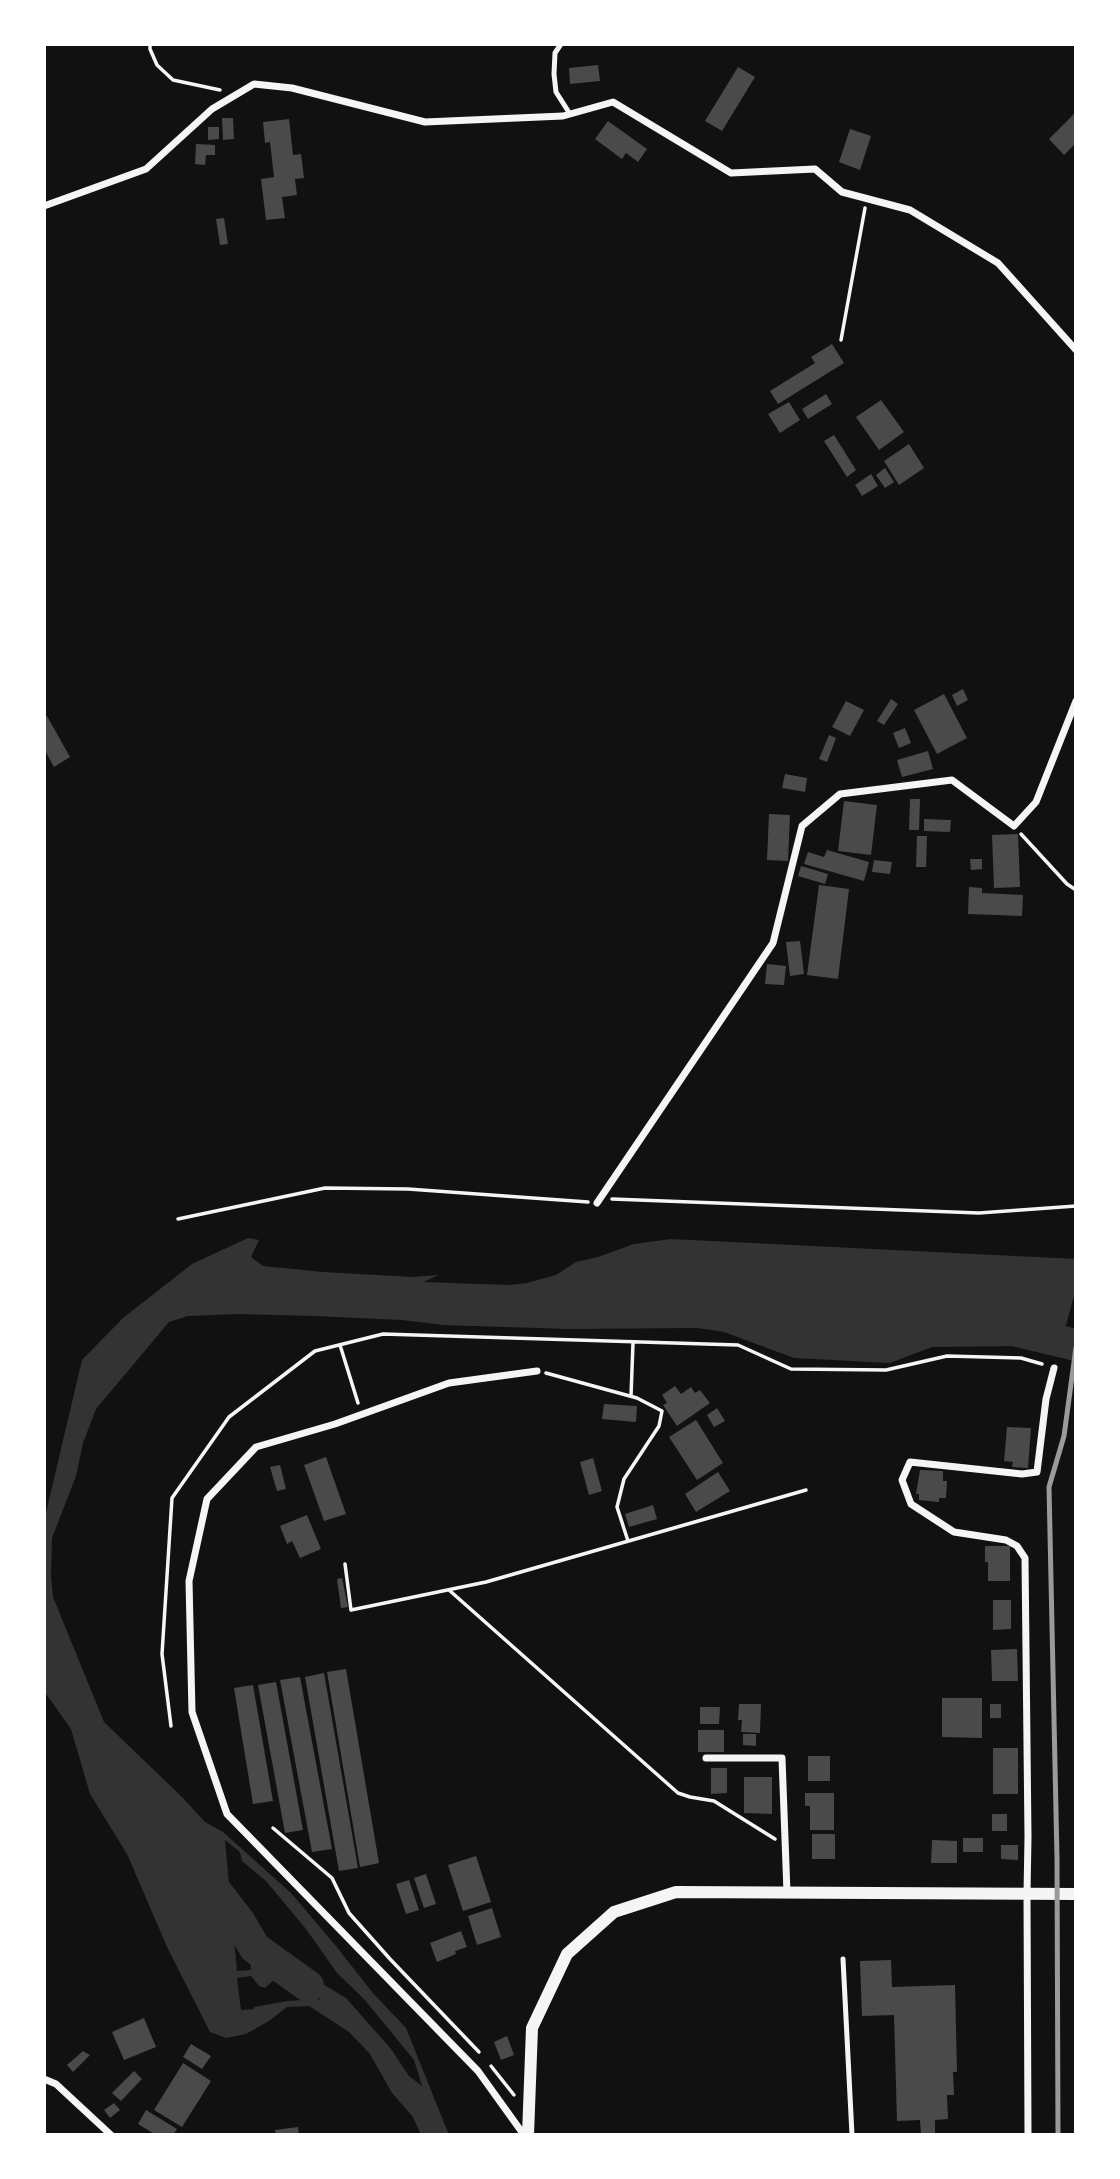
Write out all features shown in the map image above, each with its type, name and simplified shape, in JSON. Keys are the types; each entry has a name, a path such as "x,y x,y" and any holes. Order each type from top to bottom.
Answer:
{"street":[{"path":"44,206 146,169 212,109 254,84 292,88 425,122 562,116 613,102 731,173 815,169 842,192 910,210 998,263 1076,349"},
{"path":"599,1201 773,943 802,826 840,794 952,780 1014,826 1036,802 1076,701"},
{"path":"1028,2135 1025,1558 1017,1546 1006,1540 954,1532 911,1504 902,1480 910,1462 1021,1474 1037,1472 1046,1399 1054,1368"},
{"path":"526,2135 478,2071 227,1814 192,1712 189,1581 208,1499 256,1447 449,1383 537,1371"},
{"path":"706,1758 782,1758 787,1893"},
{"path":"526,2135 532,2028 567,1954 614,1912 676,1892 1076,1895"},
{"path":"44,2079 56,2084 111,2135"}],"lane":[{"path":"561,44 555,53 556,92 570,114"},
{"path":"843,1959 852,2135"}],"path":[{"path":"150,44 158,65 173,80 238,94"},
{"path":"841,340 867,199"},
{"path":"1014,826 1067,884 1076,890"},
{"path":"178,1219 325,1188 408,1189 599,1201 979,1213 1076,1206"},
{"path":"171,1726 162,1654 172,1498 229,1417 315,1351 383,1334 738,1345 791,1369 886,1370 947,1356 1021,1358 1054,1368"},
{"path":"631,1396 633,1343"},
{"path":"340,1345 362,1414"},
{"path":"537,1371 631,1396 662,1411 659,1426 624,1479 617,1507 628,1541"},
{"path":"345,1564 351,1610 486,1582 806,1490"},
{"path":"449,1590 678,1793 714,1801 785,1846"},
{"path":"273,1828 332,1878 349,1913 481,2054"},
{"path":"489,2063 504,2080 528,2117"}],"shaded area":[{"path":"248,1238 259,1240 251,1257 263,1266 412,1277 439,1275 423,1282 509,1285 556,1275 576,1262 634,1244 671,1239 1076,1259 1076,1289 1057,1357 1049,1349 1022,1346 932,1347 890,1363 794,1358 724,1332 697,1328 569,1329 443,1325 402,1320 315,1316 188,1316 169,1322 96,1409 83,1443 76,1476 52,1538 51,1576 53,1597 104,1722 205,1822 223,1832 291,1893 372,1992 406,2028 449,2135 421,2135 413,2117 392,2093 370,2054 349,2032 309,2006 287,2007 246,2034 226,2038 210,2032 168,1949 127,1854 90,1794 71,1729 44,1691 44,1521 82,1360 123,1318 192,1264","holes":["225,1840 240,1852 242,1861 266,1881 306,1929 337,1973 364,1999 414,2060 422,2086 409,2076 391,2049 346,1998 290,1966 250,1957 251,1970 237,1971","251,1976 259,1986 265,1988 276,1978 283,1979 295,1988 306,1990 321,1999 288,2001 241,2010 237,1978"]}],"building":[{"path":"598,65 600,81 570,84 569,68"},
{"path":"738,67 755,77 722,131 705,121"},
{"path":"1076,112 1076,143 1064,155 1049,139"},
{"path":"222,118 233,118 234,139 223,140"},
{"path":"289,119 293,155 301,154 304,178 295,179 297,195 282,197 285,218 266,220 261,179 274,177 270,142 265,143 263,122"},
{"path":"608,121 647,149 638,162 626,153 622,159 595,139"},
{"path":"208,127 219,127 219,139 208,140"},
{"path":"850,129 871,136 860,170 839,162"},
{"path":"196,144 215,145 215,155 206,155 205,165 195,164"},
{"path":"224,218 228,244 220,245 216,219"},
{"path":"832,344 844,363 778,404 770,391 815,363 811,357"},
{"path":"826,394 832,404 808,419 802,409"},
{"path":"881,400 904,432 879,450 856,417"},
{"path":"789,402 800,420 780,433 768,414"},
{"path":"834,435 856,470 847,477 824,441"},
{"path":"909,444 924,468 899,485 884,461"},
{"path":"885,468 894,482 885,488 876,475"},
{"path":"871,474 878,486 862,496 855,485"},
{"path":"963,689 968,700 957,706 952,695"},
{"path":"944,694 967,738 937,754 914,710"},
{"path":"891,699 898,704 884,725 877,721"},
{"path":"846,701 864,710 850,736 832,727"},
{"path":"47,716 70,757 54,767 44,749 44,718"},
{"path":"905,728 911,743 899,748 893,733"},
{"path":"829,735 836,738 827,762 819,759"},
{"path":"928,751 933,769 902,777 897,760"},
{"path":"785,774 807,778 805,792 782,788"},
{"path":"910,799 920,799 919,830 909,830"},
{"path":"844,801 877,805 871,855 838,851"},
{"path":"769,814 790,815 788,861 767,860"},
{"path":"924,819 951,820 950,832 924,831"},
{"path":"1018,834 1020,887 994,888 992,835"},
{"path":"917,836 927,836 926,867 916,867"},
{"path":"827,850 869,862 864,881 804,864 808,852 824,857"},
{"path":"970,859 982,859 982,869 971,870"},
{"path":"874,860 892,862 890,874 872,872"},
{"path":"801,866 828,874 825,884 798,876"},
{"path":"819,885 849,889 838,979 807,975"},
{"path":"969,887 982,888 982,893 1023,895 1022,916 968,914"},
{"path":"800,941 804,974 790,976 786,942"},
{"path":"767,964 786,966 784,985 765,984"},
{"path":"675,1386 681,1394 691,1387 695,1393 700,1390 710,1403 677,1426 663,1405 667,1403 662,1395"},
{"path":"604,1404 637,1406 636,1422 602,1419"},
{"path":"717,1408 725,1421 714,1427 707,1415"},
{"path":"696,1420 723,1463 697,1480 669,1437"},
{"path":"1007,1427 1031,1428 1028,1468 1012,1467 1013,1462 1004,1461"},
{"path":"326,1457 346,1514 324,1521 304,1465"},
{"path":"593,1458 602,1491 589,1495 580,1462"},
{"path":"280,1465 286,1489 277,1491 270,1467"},
{"path":"920,1470 943,1471 943,1481 947,1481 946,1498 939,1498 939,1502 919,1500 919,1494 916,1494"},
{"path":"718,1472 730,1491 696,1512 685,1494"},
{"path":"653,1505 657,1519 629,1527 625,1514"},
{"path":"307,1515 321,1549 300,1558 292,1541 287,1544 280,1526"},
{"path":"985,1546 1010,1546 1010,1581 988,1581"},
{"path":"342,1578 348,1607 341,1608 337,1579"},
{"path":"993,1600 1011,1600 1011,1629 993,1630"},
{"path":"1017,1649 1018,1681 992,1681 991,1650"},
{"path":"346,1669 379,1863 360,1867 327,1672"},
{"path":"324,1673 358,1868 339,1871 305,1677"},
{"path":"300,1677 332,1849 312,1852 280,1680"},
{"path":"276,1682 303,1830 285,1833 258,1685"},
{"path":"253,1685 273,1801 253,1804 234,1688"},
{"path":"942,1698 982,1698 982,1738 942,1737"},
{"path":"739,1704 761,1704 760,1733 741,1732 742,1720 738,1720"},
{"path":"990,1704 1001,1704 1001,1718 990,1718"},
{"path":"700,1707 720,1707 719,1724 700,1724"},
{"path":"698,1730 724,1730 724,1752 698,1752"},
{"path":"743,1734 756,1734 756,1746 743,1745"},
{"path":"993,1748 1018,1748 1018,1794 993,1794"},
{"path":"808,1756 830,1756 830,1781 808,1781"},
{"path":"711,1768 727,1768 727,1793 711,1794"},
{"path":"744,1777 772,1777 772,1814 744,1813"},
{"path":"805,1793 834,1793 834,1830 810,1830 810,1806 805,1806"},
{"path":"992,1814 1007,1814 1007,1831 992,1831"},
{"path":"812,1834 835,1834 835,1859 812,1859"},
{"path":"963,1838 983,1838 983,1852 963,1852"},
{"path":"932,1840 957,1841 957,1863 931,1863"},
{"path":"1001,1845 1018,1845 1018,1860 1001,1859"},
{"path":"476,1856 491,1902 463,1911 448,1865"},
{"path":"426,1874 436,1904 424,1908 414,1878"},
{"path":"409,1880 419,1910 406,1914 396,1884"},
{"path":"492,1908 501,1937 477,1945 468,1916"},
{"path":"461,1931 467,1947 437,1962 430,1943"},
{"path":"891,1960 892,1987 955,1985 957,2072 953,2072 954,2095 947,2095 948,2119 935,2120 935,2135 921,2135 920,2120 897,2121 894,2015 862,2016 860,1961"},
{"path":"144,2018 156,2047 124,2060 112,2032"},
{"path":"507,2036 514,2055 501,2060 494,2042"},
{"path":"191,2044 211,2056 202,2069 183,2057"},
{"path":"83,2051 90,2055 73,2072 67,2065"},
{"path":"183,2063 211,2081 182,2127 154,2110"},
{"path":"134,2071 142,2079 121,2101 112,2093"},
{"path":"114,2103 120,2110 110,2118 104,2110"},
{"path":"146,2110 177,2129 173,2135 156,2135 138,2124"},
{"path":"298,2127 299,2135 276,2135 275,2130"}],"waterway":[{"path":"1021,1332 1076,1345"},
{"path":"205,1877 239,1921 255,1948 308,1986"}],"railway":[{"path":"1058,2135 1057,1858 1049,1487 1064,1436 1076,1347"}]}
